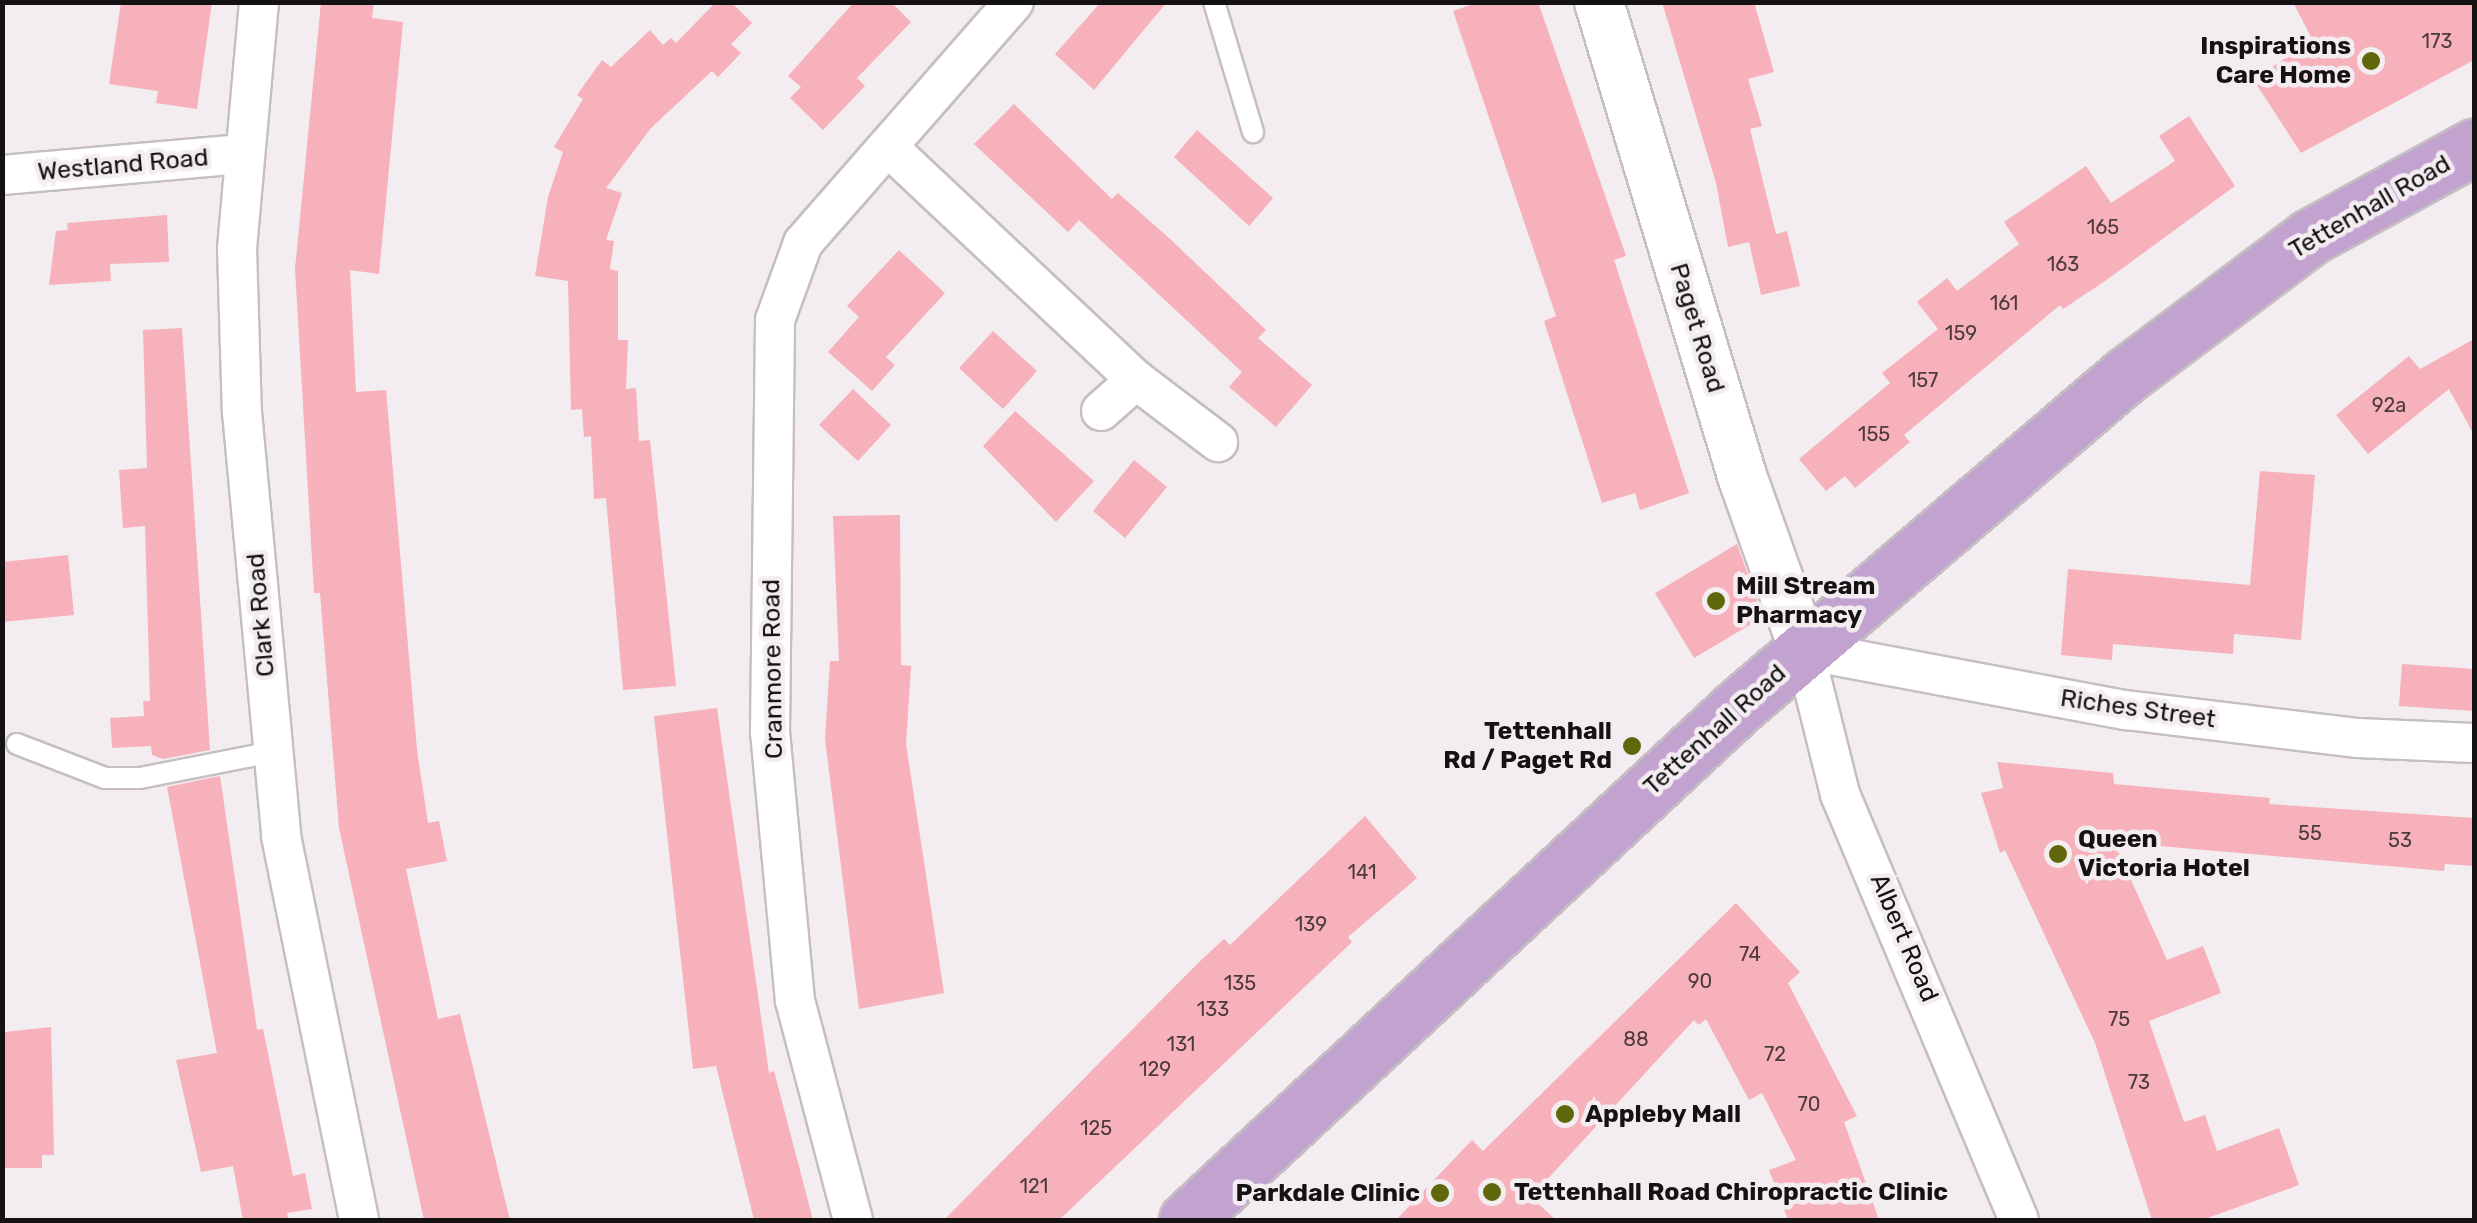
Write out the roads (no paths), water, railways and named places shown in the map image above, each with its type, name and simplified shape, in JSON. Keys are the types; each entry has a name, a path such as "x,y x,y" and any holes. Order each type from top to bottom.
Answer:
{"highway":[{"name":"Tettenhall Road","path":"1206,1214 1804,650 2125,376 2310,237 2474,147"}],"street":[{"name":"Clark Road","path":"259,2 243,154 239,346 272,752 286,872 359,1220"},
{"name":"Cranmore Road","path":"853,1220 795,1001 770,732 773,359 784,282 803,243 1014,2"},
{"name":"Paget Road","path":"1599,2 1742,476 1804,650"},
{"path":"888,147 1136,380 1218,442"},
{"name":"Westland Road","path":"2,175 243,154"},
{"path":"1101,411 1136,380"},
{"name":"Riches Street","path":"1804,650 2126,710 2358,738 2474,743"},
{"name":"Albert Road","path":"1804,650 1840,794 2019,1220"}],"lane":[{"path":"1214,2 1253,132"},
{"path":"17,744 105,778 140,778 272,752"}],"place":[{"name":"Inspirations Care Home","path":"2371,61"},
{"name":"Mill Stream Pharmacy","path":"1716,601"},
{"name":"Tettenhall Rd / Paget Rd","path":"1632,746"},
{"name":"Queen Victoria Hotel","path":"2058,854"},
{"name":"Appleby Mall","path":"1565,1114"},
{"name":"Tettenhall Road Chiropractic Clinic","path":"1492,1192"},
{"name":"Parkdale Clinic","path":"1440,1193"}]}
